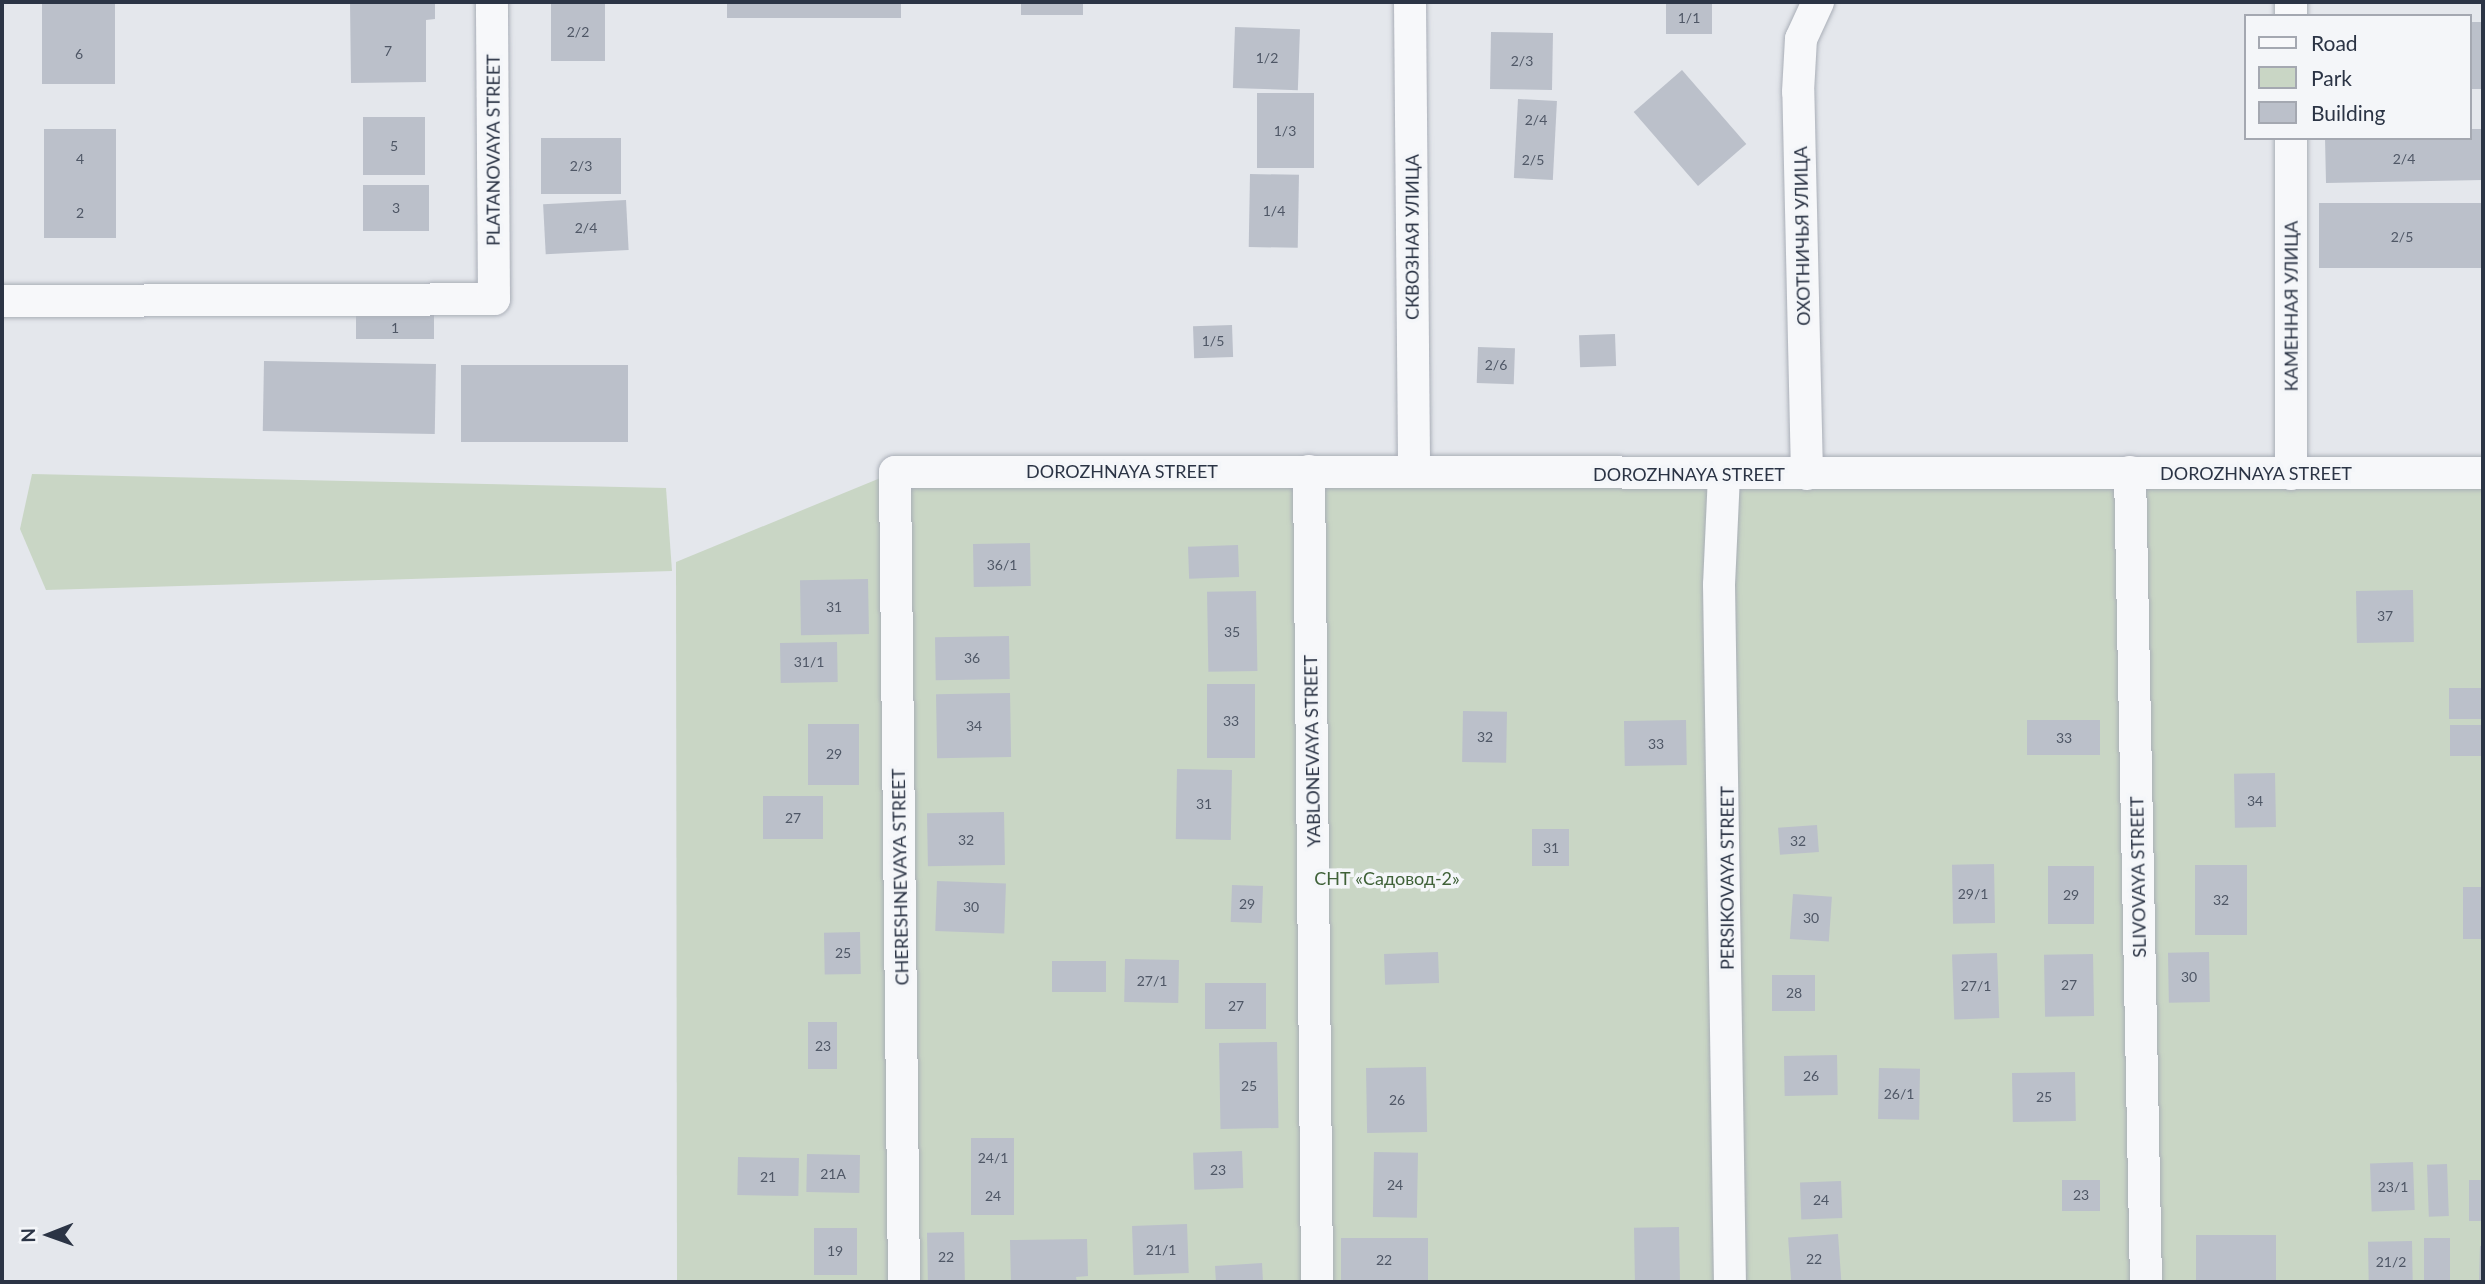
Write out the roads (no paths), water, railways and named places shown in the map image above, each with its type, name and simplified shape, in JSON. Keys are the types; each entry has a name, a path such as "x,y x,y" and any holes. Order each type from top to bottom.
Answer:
{"street":[{"name":"PLATANOVAYA STREET","path":"2,301 494,299 492,2"},
{"name":"СКВОЗНАЯ УЛИЦА","path":"1410,2 1414,472"},
{"name":"ОХОТНИЧЬЯ УЛИЦА","path":"1807,474 1798,92 1801,39 1818,2"},
{"name":"КАМЕННАЯ УЛИЦА","path":"2291,140 2291,474"},
{"name":"DOROZHNAYA STREET","path":"895,472 1309,471 1724,475 2483,472"},
{"name":"YABLONEVAYA STREET","path":"1309,471 1317,1282"},
{"name":"CHERESHNEVAYA STREET","path":"895,472 904,1282"},
{"name":"SLIVOVAYA STREET","path":"2130,472 2146,1282"},
{"name":"PERSIKOVAYA STREET","path":"1724,475 1719,585 1730,1282"}],"park label":[{"name":"СНТ «Садовод-2»","path":"1387,878"}]}
